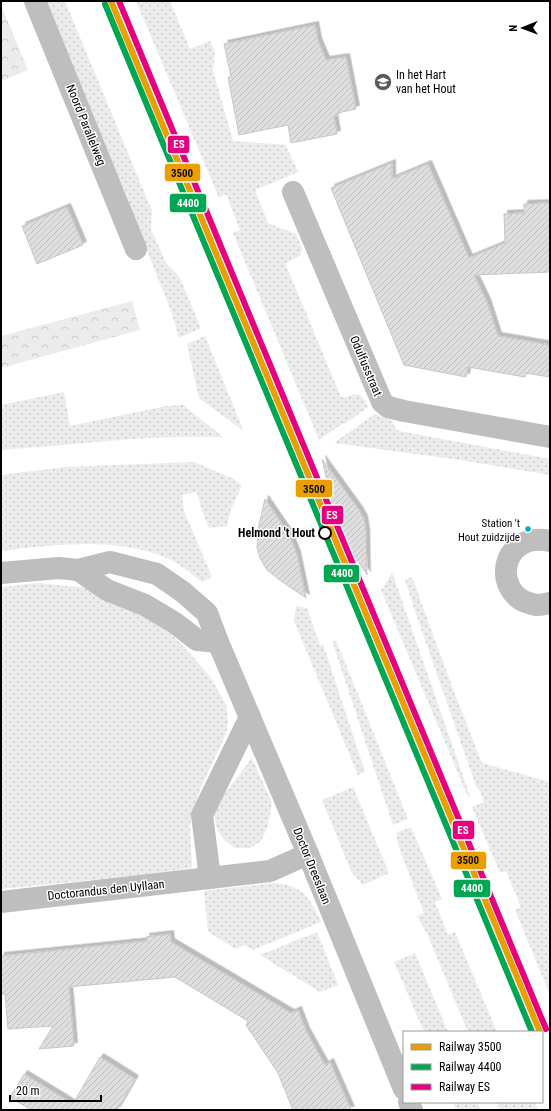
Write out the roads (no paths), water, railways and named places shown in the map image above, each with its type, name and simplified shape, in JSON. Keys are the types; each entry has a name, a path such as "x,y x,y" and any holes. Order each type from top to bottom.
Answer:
{"street":[{"name":"Noord Parallelweg","path":"35,1 136,249"},
{"name":"Odulfusstraat","path":"293,192 382,402 388,407 404,411 550,437"},
{"path":"550,541 540,539 529,540 520,544 512,552 507,561 506,576 511,591 522,601 537,605 550,603"},
{"name":"Doctor Dreeslaan","path":"1,573 58,568 78,570 110,562 157,574 183,592 207,613 308,854 403,1088"},
{"name":"Doctor Dreeslaan","path":"78,570 107,590 151,609 175,623 197,640 218,642"},
{"path":"210,878 202,815 250,717"},
{"name":"Doctorandus den Uyllaan","path":"1,902 270,871 308,854"}],"rail line":[{"name":"3500","path":"111,1 540,1031"},
{"name":"ES","path":"119,1 546,1029"},
{"name":"4400","path":"105,4 532,1031"}],"place":[{"name":"In het Hart van het Hout","path":"383,82"},
{"name":"Station 't Hout zuidzijde","path":"528,529"},
{"name":"Helmond 't Hout","path":"325,533"}]}
